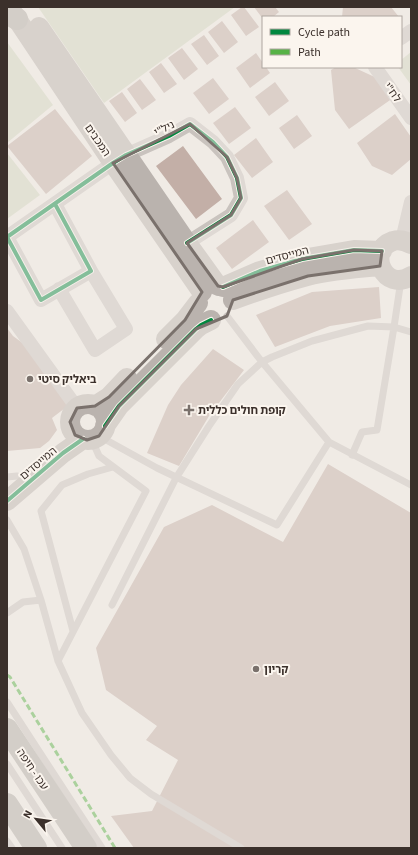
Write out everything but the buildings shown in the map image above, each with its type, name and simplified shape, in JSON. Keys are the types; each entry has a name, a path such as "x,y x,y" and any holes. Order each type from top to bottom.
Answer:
{"highway":[{"name":"עכו - חיפה","path":"7,729 17,762 86,848"},
{"path":"7,804 36,848"}],"street":[{"name":"המכבים","path":"15,11 120,159 216,301"},
{"path":"402,37 411,31"},
{"name":"לח\"י","path":"376,68 411,118"},
{"name":"ניל\"י","path":"120,159 169,136 190,124 213,142 227,157 237,178 241,198 231,215 187,243"},
{"name":"המכבים","path":"120,159 187,243 216,301"},
{"path":"91,270 41,300 7,236 120,159"},
{"path":"406,278 394,279 383,272 381,258 386,246 390,242 396,240 406,242 411,202"},
{"path":"54,204 126,329 119,341 95,350 59,289"},
{"name":"המייסדים","path":"10,479 56,443 89,426 119,406 201,325 216,301 308,276 352,268 381,258"},
{"path":"7,311 89,426"},
{"name":"המייסדים","path":"7,501 63,453 89,426"}],"lane":[{"path":"352,455 362,432 378,430 394,327 406,278"},
{"path":"216,301 262,362 329,442 411,485"},
{"path":"112,605 176,478 238,384 262,362 312,341 368,326 394,327 411,332"},
{"path":"89,426 156,468 277,525 329,442"},
{"path":"58,661 146,491 99,456 89,426"},
{"path":"73,631 40,511 62,485 88,474 113,467"},
{"path":"7,520 24,549 41,600 58,661 82,714 111,755 130,778 151,794 240,848"},
{"path":"7,613 23,602 41,600"},
{"path":"7,702 102,848"},
{"path":"17,762 51,770"},
{"path":"17,762 62,848"},
{"path":"7,841 12,848"}],"highlighted area":[{"path":"190,124 227,157 237,178 241,198 231,215 187,243 218,286 223,287 302,259 354,250 382,251 380,266 308,276 233,300 227,316 196,329 119,406 99,436 87,440 75,435 70,422 77,408 95,406 109,397 185,320 202,292 113,163"}],"green space":[{"path":"38,7 235,7 104,103"},
{"path":"7,42 53,105 7,143"},
{"path":"411,52 411,85 399,68 402,68 402,59"},
{"path":"7,153 40,195 7,219"}],"marked path":[{"path":"7,675 10,677 115,848"}],"cycle path":[{"path":"55,204 91,271 41,300 7,237 113,163 126,155 169,136 190,124 213,142 227,157 237,178 241,198 231,215 187,243"},
{"path":"223,287 260,271 302,259 354,250 382,251"},
{"path":"105,426 119,406 196,329 211,320"},
{"path":"7,501 63,453 83,439"}],"place":[{"name":"ביאליק סיטי","path":"30,379"},
{"name":"קופת חולים כללית","path":"189,410"},
{"name":"קריון","path":"256,669"}]}
